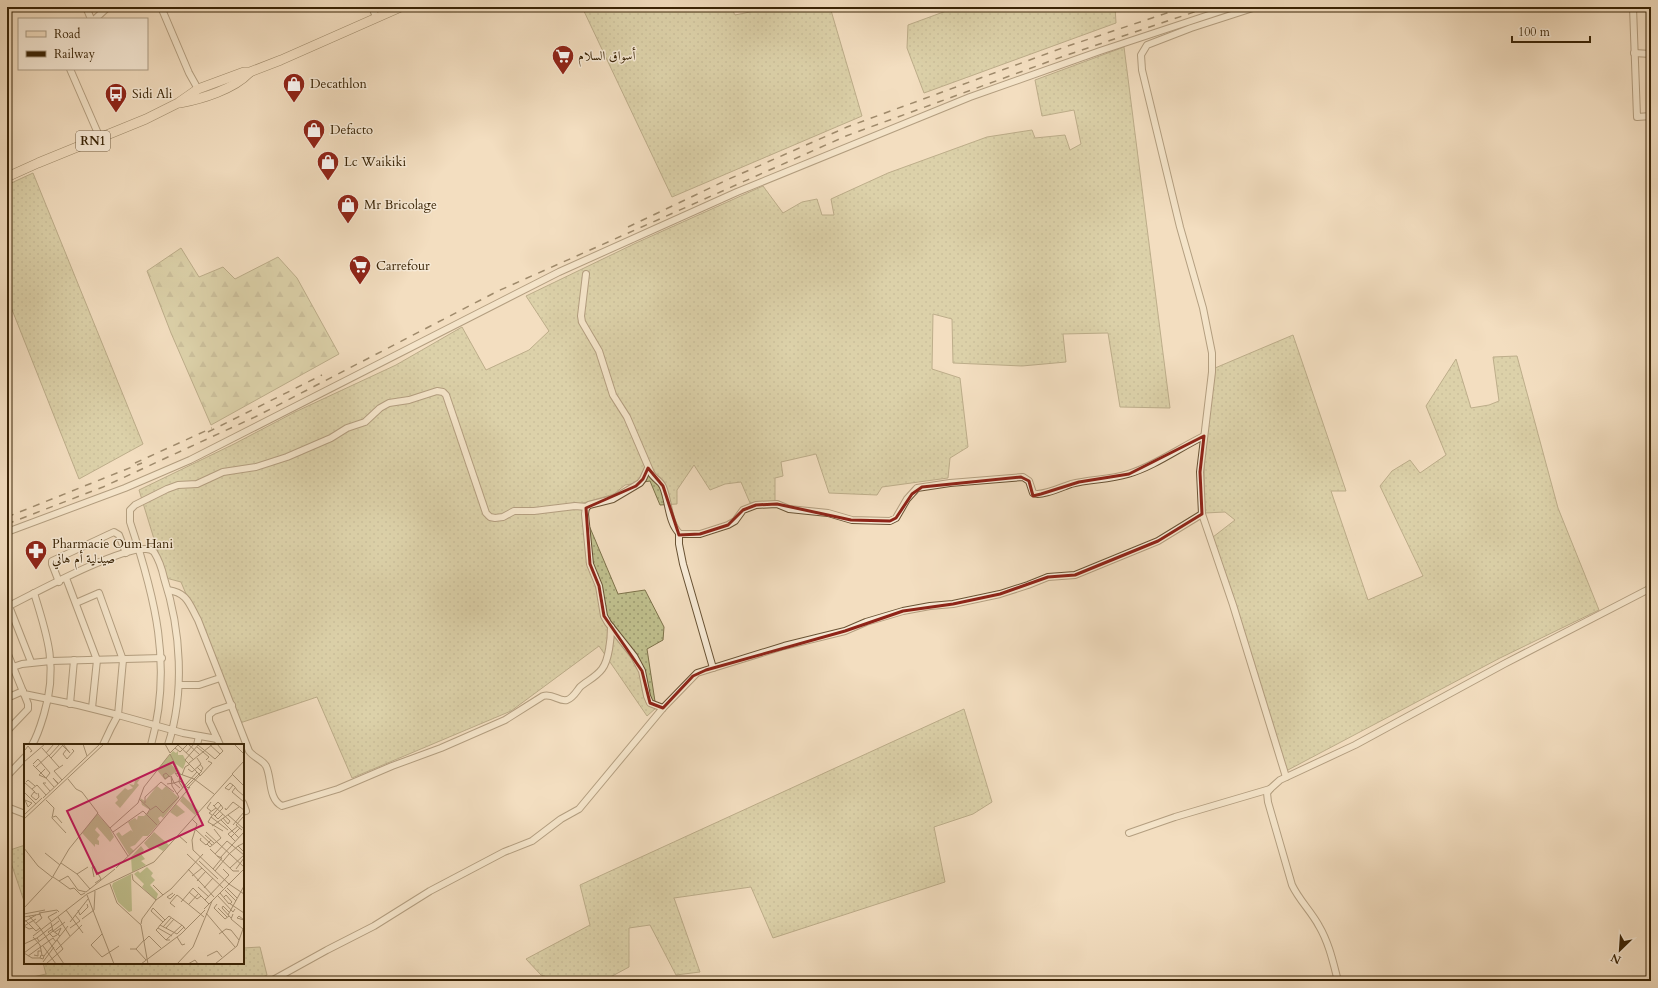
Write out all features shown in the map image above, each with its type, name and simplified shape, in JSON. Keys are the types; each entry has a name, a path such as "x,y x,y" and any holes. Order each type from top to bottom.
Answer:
{"main road":[{"name":"RN1","path":"178,103 202,98 244,72 250,72 330,39 401,7"},
{"name":"RN1","path":"7,177 146,119 178,103 198,89 222,85"},
{"path":"198,89 198,95 202,98"}],"street":[{"path":"86,7 91,18"},
{"path":"96,18 108,7"},
{"path":"161,7 189,73 198,89"},
{"path":"372,7 376,17"},
{"path":"7,532 125,488 190,460 559,272 737,192 917,117 970,97 1086,55 1233,7"},
{"path":"1256,7 1191,28 1147,45 1143,50 1141,58 1145,86 1180,227 1203,308 1210,346 1212,365 1200,472 1202,514 1233,605 1286,777"},
{"path":"1633,7 1637,117 1651,116"},
{"path":"1634,54 1651,54"},
{"path":"70,70 100,138"},
{"path":"586,274 581,316 582,322 600,351 614,395 627,417 648,468 654,478 663,486 668,507 679,534 679,544 683,564 713,668"},
{"path":"151,744 160,700 162,658 154,603 130,522 130,510 136,505 178,485 197,484 224,472 256,467 287,457 331,438 347,428 365,422 380,408 389,403 409,400 437,391 443,392 446,395 486,513 490,517 503,517 514,511 534,511 587,506 612,499 632,488 643,479 648,468"},
{"path":"679,534 700,534 728,525 735,521 743,510 752,505 760,504 777,504 789,509 828,513 852,520 890,521 896,518 907,499 917,488 950,483 1023,477 1029,481 1033,493 1041,494 1079,482 1129,474 1155,463 1204,436"},
{"path":"587,506 585,518 590,564 599,586 604,616 634,656 642,671 647,696 650,703 663,708"},
{"path":"270,981 374,926 424,894 504,852 532,841 561,819 579,809 663,708 694,675 784,646 845,631 866,622 903,611 930,606 954,604 1000,594 1048,577 1075,575 1158,540 1202,514"},
{"path":"59,582 52,564 52,560 114,532 119,535 126,553"},
{"path":"30,662 8,606 98,563 139,549 147,549 154,552 168,590 175,627 179,672 177,712 168,744"},
{"path":"66,578 97,660 92,708"},
{"path":"1129,833 1172,820 1175,817 1270,789 1286,777 1355,745 1504,664 1651,588"},
{"path":"168,590 182,593 188,600 198,620 232,705 244,744"},
{"path":"76,603 99,593 123,660 118,715 103,744"},
{"path":"32,744 40,727 49,698 51,660 43,622 34,594"},
{"path":"246,752 266,766 274,798 277,803 282,806 338,789 505,720 543,696 550,695 564,700 571,698 581,687 602,670 609,648 611,627"},
{"path":"609,648 619,637"},
{"path":"7,652 10,667 24,693 28,704 28,710 7,731"},
{"path":"10,667 30,662 51,660 123,660 162,658"},
{"path":"70,704 74,660"},
{"path":"179,685 198,685 220,678"},
{"path":"7,698 24,693 49,698 219,742"},
{"path":"219,742 209,715 232,705"},
{"path":"197,744 199,736"},
{"path":"7,776 24,757"},
{"path":"1270,789 1267,794 1268,802 1288,875 1296,894 1318,923 1324,935 1338,981"},
{"path":"244,806 246,811"},
{"path":"7,807 24,814"}],"highlighted area":[{"path":"1204,436 1200,472 1202,514 1158,541 1075,575 1048,577 1000,594 953,604 903,611 845,631 706,670 693,676 663,708 650,703 642,671 604,616 599,586 590,564 586,508 636,486 643,479 648,468 663,486 679,535 700,534 728,525 743,510 756,505 777,504 851,520 890,521 896,518 912,494 922,487 1021,477 1029,481 1033,496 1079,482 1129,474"}],"green space":[{"path":"582,7 731,7 735,15 774,7 830,7 862,116 672,197"},
{"path":"957,7 1115,7 1116,23 924,93 907,48 908,25"},
{"path":"1124,47 1170,408 1120,407 1108,333 1063,334 1066,362 1022,366 953,363 952,319 933,314 932,369 960,378 968,447 950,458 948,478 882,487 877,495 829,493 816,454 781,462 783,476 775,478 775,502 750,503 741,482 725,484 710,490 694,465 677,490 677,504 660,505 650,481 625,485 614,494 580,504 618,594 645,590 664,627 663,640 647,649 656,708 647,716 599,646 511,711 352,778 317,697 240,723 181,582 166,578 139,490 234,444 295,412 396,365 462,327 486,370 529,350 549,331 526,296 636,243 763,186 783,213 802,202 817,199 822,215 834,215 831,199 888,173 987,137 1032,130 1035,138 1065,135 1070,150 1081,144 1074,110 1042,116 1035,80"},
{"path":"33,173 143,444 79,479 7,297 7,185"},
{"path":"181,248 199,277 223,267 235,279 278,257 297,278 339,354 211,425 171,333 147,271"},
{"path":"1293,335 1346,491 1331,491 1368,600 1423,576 1380,486 1392,471 1410,460 1420,473 1446,455 1426,406 1456,359 1471,408 1489,405 1499,401 1493,357 1517,356 1558,508 1599,610 1500,658 1286,771 1213,537 1235,520 1225,512 1205,513 1204,462 1215,368"},
{"path":"964,709 992,802 973,814 934,827 945,882 773,938 751,887 674,898 700,972 676,975 650,925 629,928 629,967 603,981 553,979 541,975 526,959 590,925 580,885"},
{"path":"24,845 24,901 7,851"},
{"path":"260,947 267,975 255,981 15,981 46,974 43,964 244,964 244,948"}],"railway":[{"path":"628,227 729,179 847,127 1065,47 1185,7"},
{"path":"7,524 103,487 257,416 498,291 846,136 1064,56 1209,7"},
{"path":"208,432 322,375"},
{"path":"135,463 212,428"},
{"path":"7,517 142,463"}],"place":[{"name":"أسواق السلام","path":"563,76"},
{"name":"Decathlon","path":"294,104"},
{"name":"Sidi Ali","path":"116,114"},
{"name":"Defacto","path":"314,150"},
{"name":"Lc Waikiki","path":"328,182"},
{"name":"Mr Bricolage","path":"348,224"},
{"name":"Carrefour","path":"360,286"},
{"name":"Pharmacie Oum Hani صيدلية أم هاني","path":"36,570"}]}
